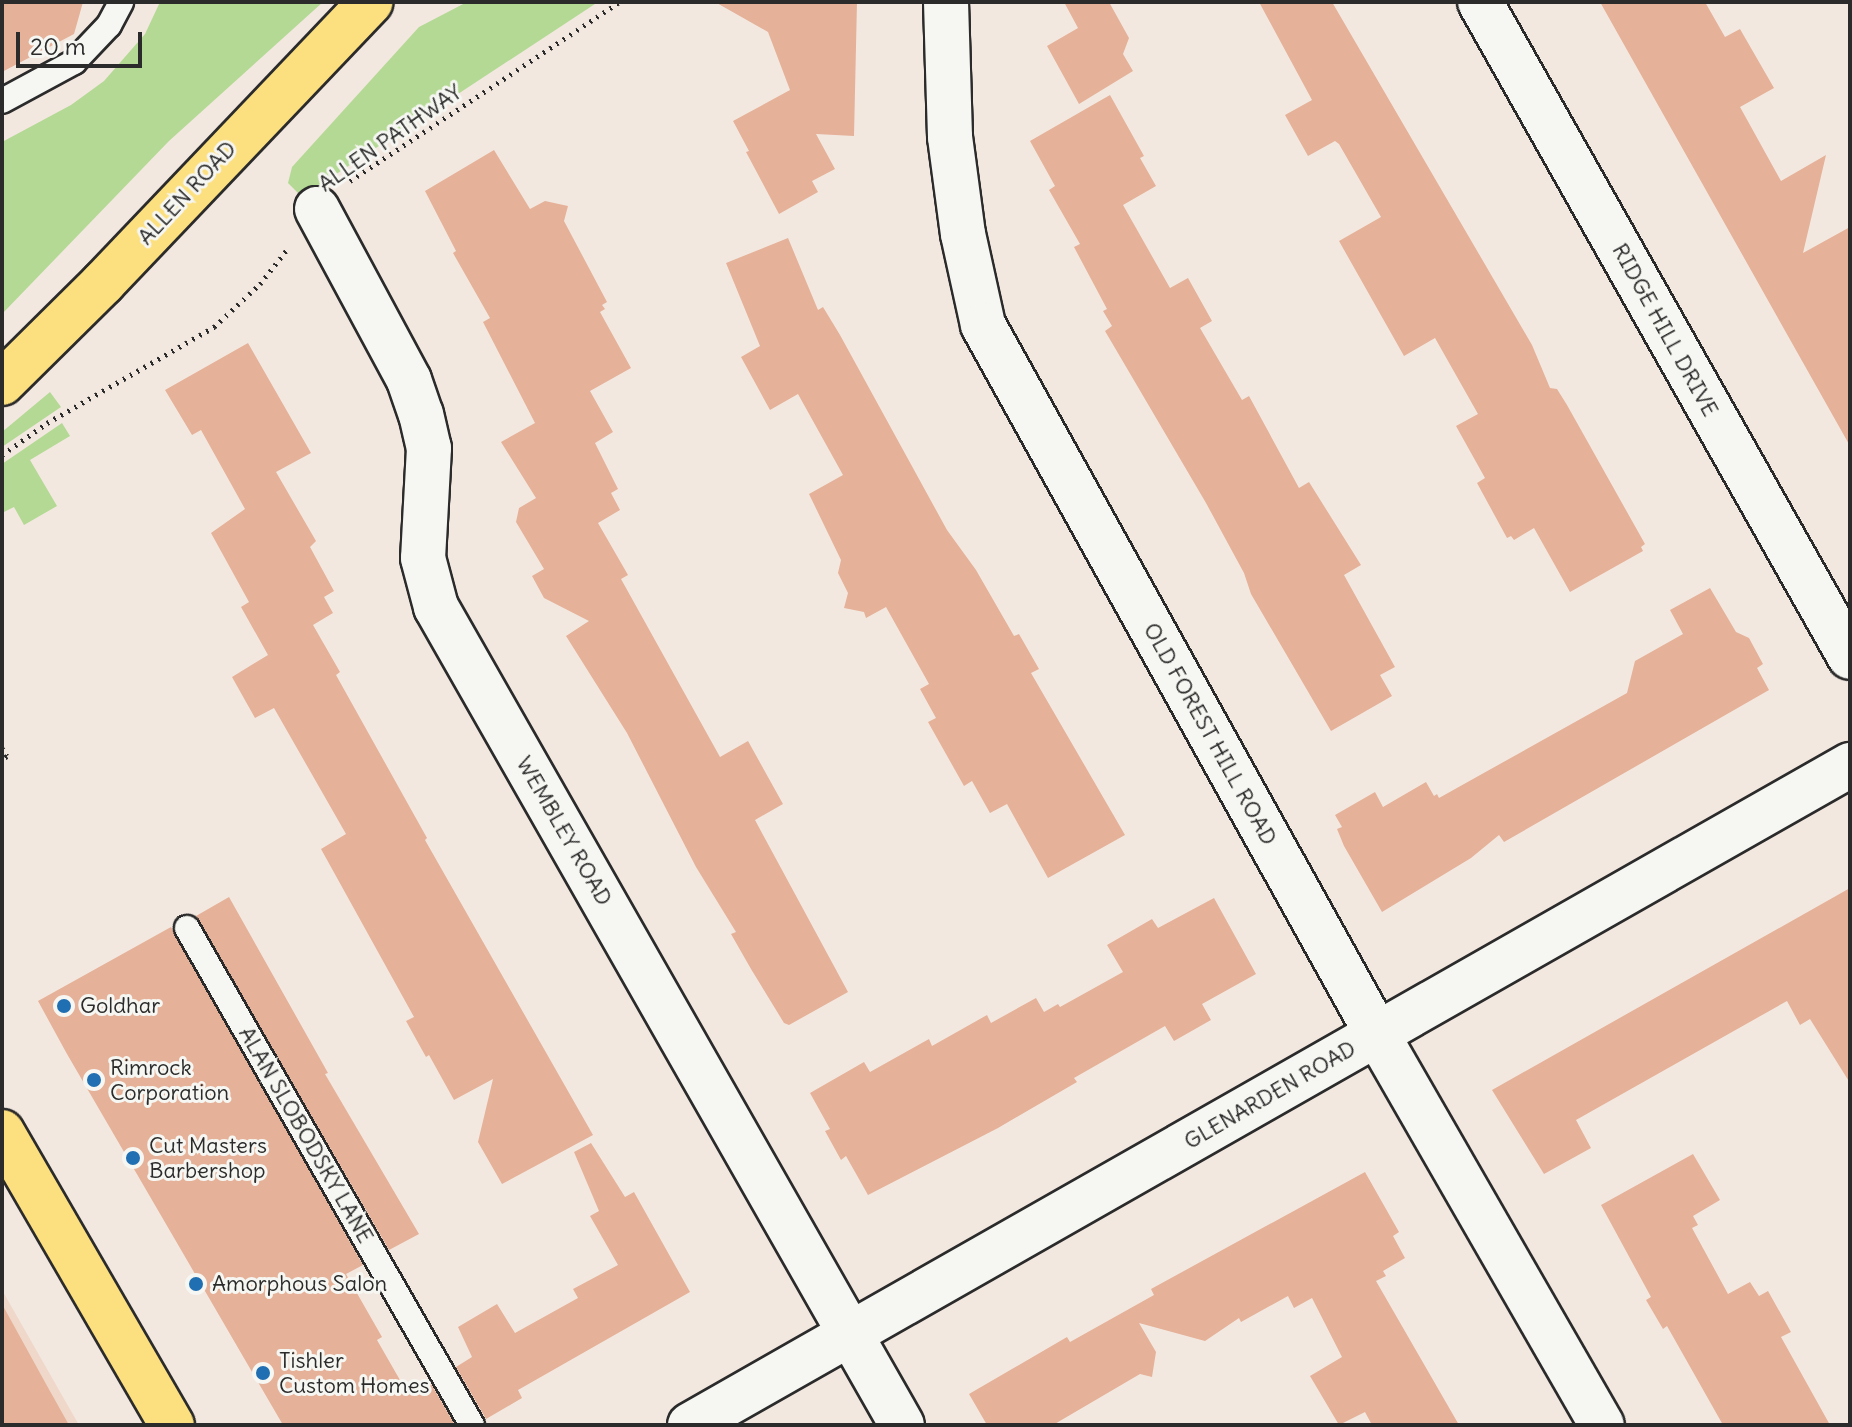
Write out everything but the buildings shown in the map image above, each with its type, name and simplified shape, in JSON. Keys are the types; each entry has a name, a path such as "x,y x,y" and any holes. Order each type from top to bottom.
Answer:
{"main road":[{"name":"ALLEN ROAD","path":"2,383 92,294 371,2"},
{"path":"7,1150 172,1425"}],"street":[{"name":"OLD FOREST HILL ROAD","path":"946,2 950,137 963,234 983,325 1377,1034 1602,1425"},
{"name":"RIDGE HILL DRIVE","path":"1480,2 1850,657"},
{"name":"WEMBLEY ROAD","path":"317,209 409,380 421,414 429,448 423,558 436,607 902,1425"},
{"name":"GLENARDEN ROAD","path":"690,1425 1850,765"}],"lane":[{"path":"2,101 74,62 109,25 121,2"},
{"name":"ALAN SLOBODSKY LANE","path":"187,928 472,1425"}],"path":[{"name":"ALLEN PATHWAY","path":"2,455 47,423 214,327 260,284 317,209 349,181 619,2"},
{"path":"2,748 7,756 2,759"}],"shaded area":[{"path":"2,1290 79,1425 2,1425"}],"green space":[{"path":"160,2 323,2 169,141 2,314 2,142 71,105 104,81 145,34"},
{"path":"467,2 598,2 312,190 299,194 288,183 292,167 419,27"},
{"path":"50,392 61,407 2,447 2,432"},
{"path":"62,423 70,436 30,460 57,506 24,525 14,507 2,513 2,464"}],"place":[{"name":"Goldhar","path":"64,1006"},
{"name":"Rimrock Corporation","path":"94,1080"},
{"name":"Cut Masters Barbershop","path":"133,1158"},
{"name":"Amorphous Salon","path":"196,1284"},
{"name":"Tishler Custom Homes","path":"263,1373"}]}
